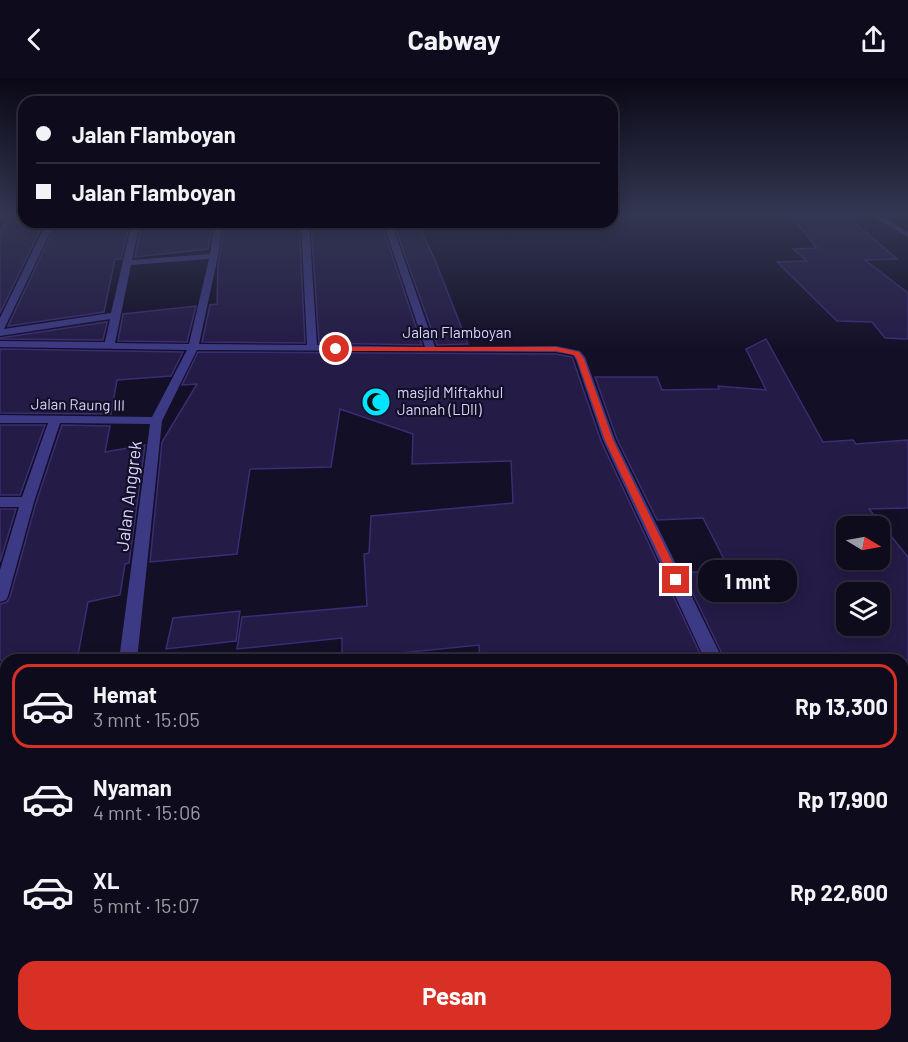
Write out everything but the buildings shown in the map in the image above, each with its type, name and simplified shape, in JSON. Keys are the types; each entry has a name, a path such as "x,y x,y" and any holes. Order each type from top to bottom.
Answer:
{"street":[{"path":"0,328 33,260"},
{"path":"109,346 128,260"},
{"path":"127,263 164,260"},
{"name":"Jalan Anggrek","path":"129,654 156,421 194,345 213,260"},
{"path":"307,260 312,349"},
{"path":"400,260 431,350"},
{"path":"0,333 116,315"},
{"name":"Jalan Flamboyan","path":"0,344 194,345 312,349 556,349 576,354 581,359 609,440 711,654"},
{"name":"Jalan Raung III","path":"0,418 156,421"},
{"path":"0,597 54,419"},
{"path":"0,502 27,502"}],"place":[{"name":"masjid Miftakhul Jannah (LDII)","path":"376,402"}],"route":[{"path":"336,349 556,349 576,354 581,359 609,440 676,580"}]}
